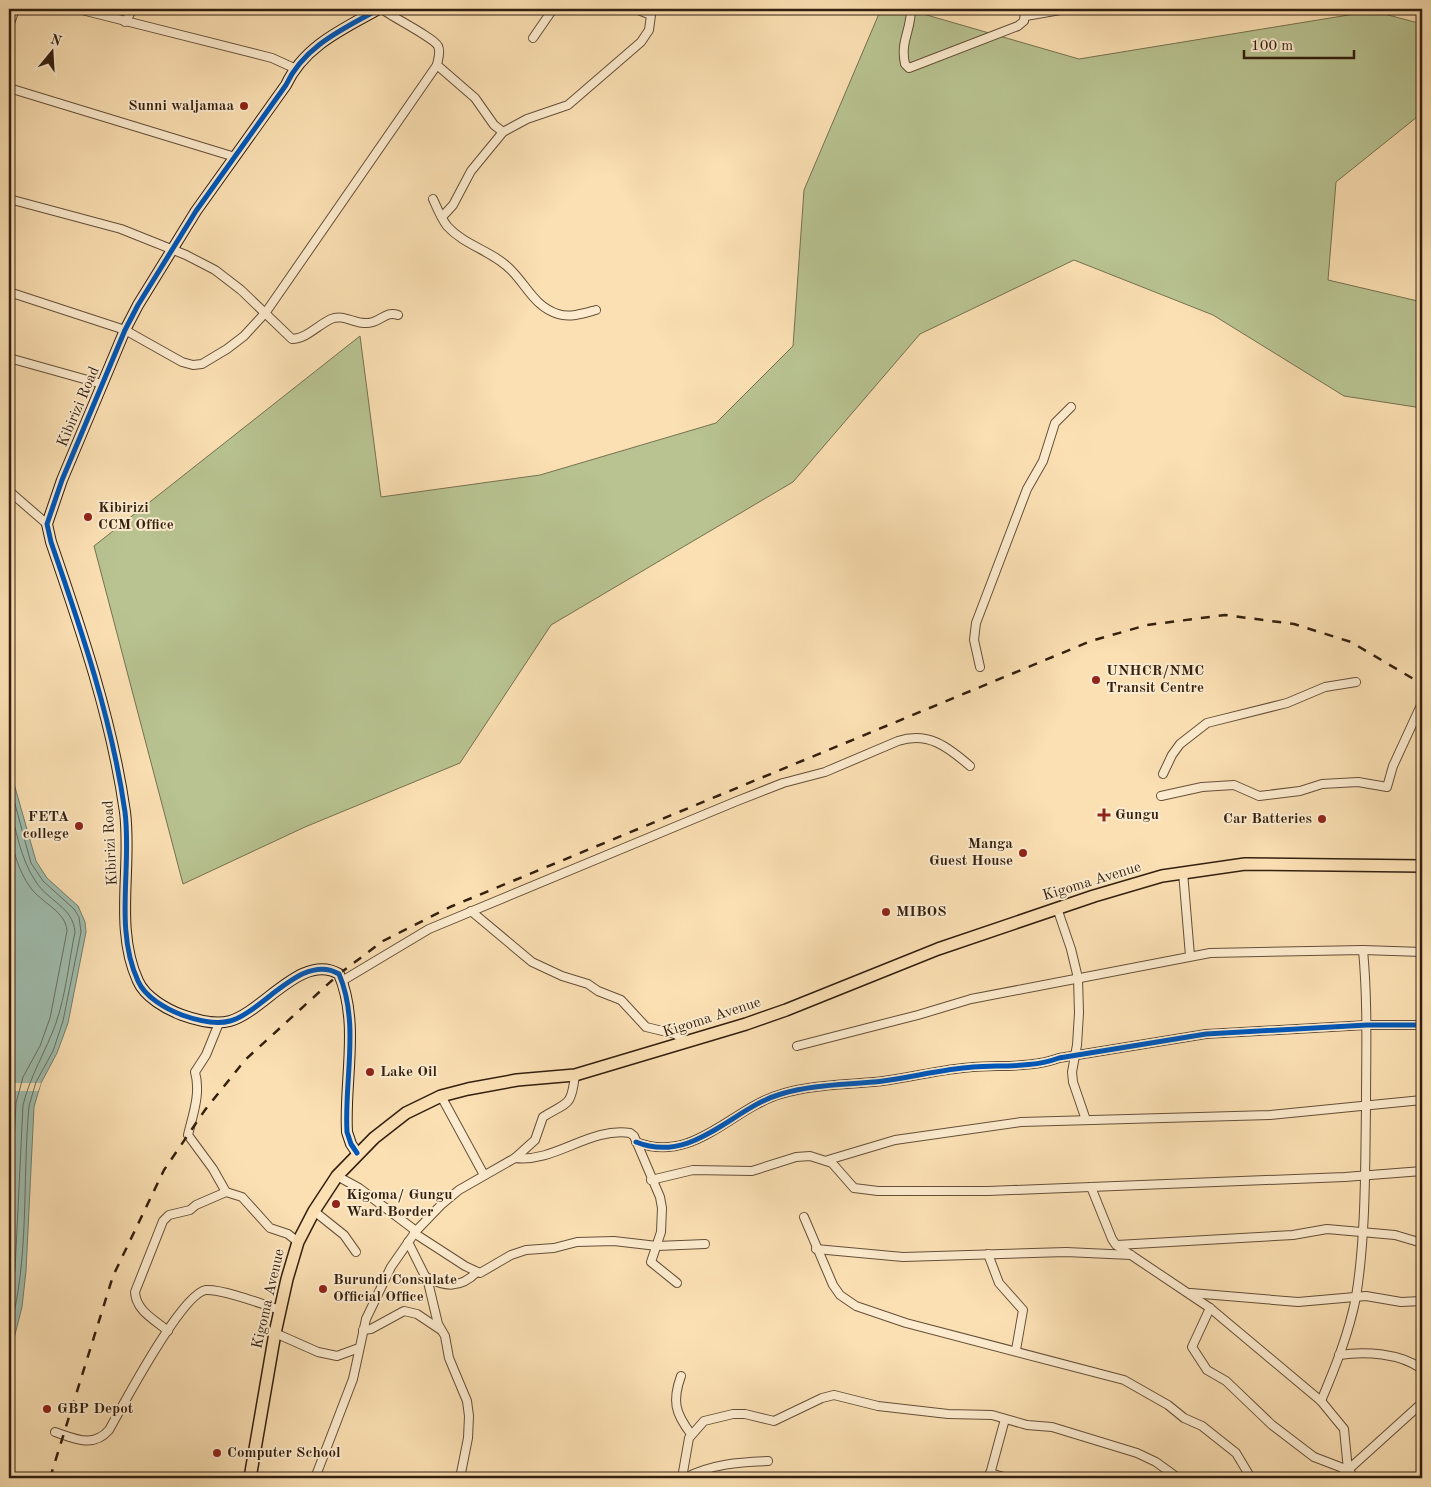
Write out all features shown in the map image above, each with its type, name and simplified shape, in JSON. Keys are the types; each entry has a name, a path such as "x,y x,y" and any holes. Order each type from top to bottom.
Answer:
{"main road":[{"name":"Kigoma Avenue","path":"250,1478 275,1334 298,1242 314,1211 337,1176 357,1153 406,1113 441,1096 517,1080 575,1075 687,1042 786,1010 938,949 1057,908 1162,876 1245,864 1422,866"}],"street":[{"path":"9,26 15,9"},
{"path":"78,9 272,58 294,68"},
{"path":"125,22 133,9"},
{"path":"9,292 125,330 182,362 202,364 244,336 266,312 437,65 440,51 435,42 380,9"},
{"name":"Kibirizi Road","path":"219,1023 183,1016 146,993 138,983 127,929 126,838 121,792 96,681 50,542 48,524 62,480 125,330 172,248 286,85 294,68 325,40 380,9"},
{"path":"532,38 553,9"},
{"path":"442,217 453,205 471,171 503,132 534,116 568,105 641,42 649,30 651,15 636,9"},
{"path":"910,9 910,23 902,45 905,64 909,68 1018,26 1026,13 1066,9"},
{"path":"437,65 475,98 494,125 503,132"},
{"path":"9,88 235,157"},
{"path":"9,199 121,229 172,248 215,270 266,312 289,337 297,339 331,319 339,317 365,324 390,313 398,315"},
{"path":"433,199 447,226 463,239 511,270 534,300 547,309 559,315 596,310"},
{"path":"9,358 102,384"},
{"path":"980,667 974,640 976,623 1027,488 1043,461 1054,426 1071,406"},
{"path":"9,491 48,524"},
{"path":"1163,774 1172,755 1180,744 1207,723 1287,703 1325,686 1356,682"},
{"path":"1161,796 1202,787 1234,785 1259,796 1300,791 1322,784 1358,782 1387,786 1393,766 1422,702"},
{"path":"342,982 413,937 471,911 737,801 783,784 825,772 909,737 920,736 941,744 970,766"},
{"path":"1183,872 1190,956"},
{"path":"1057,908 1071,949 1078,978 1080,1013 1076,1055 1072,1072 1073,1082 1086,1120"},
{"path":"471,911 540,966 562,976 588,984 598,991 621,1000 646,1027 675,1034 687,1042"},
{"path":"1322,1401 1339,1355 1356,1297 1366,1175 1364,950"},
{"path":"797,1046 918,1015 971,999 1190,956 1236,951 1364,950 1422,952"},
{"path":"226,1192 213,1168 188,1135 199,1086 195,1072 206,1055 219,1023 240,1017 290,982 316,969 323,968 339,974 347,1002 349,1033 348,1132 351,1144 357,1153"},
{"path":"636,1142 661,1149 708,1135 769,1098 784,1093 948,1070 1043,1064 1059,1058 1158,1040 1206,1034 1366,1025 1422,1026"},
{"path":"315,1478 337,1416 351,1386 366,1319 391,1267 415,1232 460,1190 515,1158 535,1140 543,1117 561,1108 571,1099 575,1075"},
{"path":"441,1096 484,1175"},
{"path":"651,1180 693,1170 752,1171 796,1157 828,1160 895,1140 1020,1122 1270,1115 1422,1100"},
{"path":"515,1158 541,1156 587,1138 630,1133 636,1142 660,1197 662,1208 661,1232 651,1262 677,1283"},
{"path":"828,1160 856,1189 942,1192 1366,1175 1422,1171"},
{"path":"337,1176 359,1188 415,1232 477,1272 484,1272 511,1255 526,1250 554,1248 577,1242 614,1241 657,1246 705,1244"},
{"path":"1091,1187 1116,1245 1210,1308 1322,1401 1344,1429 1348,1470"},
{"path":"168,1330 141,1309 135,1300 135,1292 163,1221 169,1215 190,1210 196,1205 226,1192 242,1197 270,1228 288,1234 298,1242"},
{"path":"314,1211 344,1235 356,1252"},
{"path":"804,1217 816,1249 833,1285 840,1295 856,1306 906,1323 1016,1350 1124,1380 1184,1418 1202,1426 1236,1453 1251,1478"},
{"path":"1116,1245 1293,1235 1326,1229 1362,1231 1395,1236 1422,1243"},
{"path":"408,1242 426,1277 449,1358 467,1401 469,1416 468,1438 460,1478"},
{"path":"816,1249 903,1257 1066,1252 1131,1255"},
{"path":"988,1254 999,1283 1023,1310 1016,1350"},
{"path":"426,1277 442,1285 450,1286 472,1278 477,1272"},
{"path":"55,1432 85,1440 96,1441 103,1437 110,1430 168,1330 192,1297 205,1290 217,1291 280,1310"},
{"path":"1190,1293 1298,1302 1356,1297 1378,1297 1401,1302 1422,1301"},
{"path":"1210,1308 1192,1347 1207,1370 1226,1381 1272,1425 1314,1457 1348,1470 1355,1478"},
{"path":"363,1330 371,1329 404,1311 417,1314 443,1332"},
{"path":"275,1334 318,1352 337,1356 359,1348"},
{"path":"1339,1355 1362,1352 1375,1354 1402,1361 1422,1370"},
{"path":"681,1376 676,1388 676,1406 691,1434"},
{"path":"768,1461 745,1462 711,1468 684,1478 691,1434 704,1421 716,1416 745,1414 774,1421 822,1398 834,1395 878,1406 948,1414 992,1415 1006,1420 1052,1428 1138,1453 1156,1462 1178,1478"},
{"path":"1339,1478 1422,1403"},
{"path":"1006,1420 989,1476 1007,1478"}],"green space":[{"path":"101,9 125,9 121,18"},
{"path":"881,9 906,9 1079,59 1373,11 1422,24 1422,113 1336,182 1328,280 1422,302 1422,408 1344,396 1213,315 1074,260 920,334 793,482 551,625 460,763 305,827 183,884 94,546 360,336 381,497 540,475 716,423 793,346 804,190"}],"water":[{"path":"9,766 36,861 47,878 78,906 85,922 86,932 68,1023 57,1053 41,1083 34,1107 26,1271 22,1307 9,1358"}],"pier":[{"path":"9,1083 41,1083 38,1091 9,1091"}],"railway":[{"path":"50,1478 113,1276 164,1170 205,1110 245,1060 339,974 383,941 450,907 1091,641 1147,625 1225,615 1294,624 1351,642 1422,684"}],"cycle path":[{"path":"357,1153 351,1144 347,1132 350,1052 349,1012 339,974 325,969 311,971 283,986 243,1015 224,1022 193,1019 169,1009 151,997 138,981 131,961 125,919 127,833 119,778 104,709 47,524 62,480 125,330 138,305 196,211 303,59 338,32 379,9"},
{"path":"636,1142 657,1147 676,1146 694,1141 763,1101 806,1088 883,1081 962,1068 1038,1063 1206,1034 1367,1025 1422,1025"}],"place":[{"name":"Sunni waljamaa","path":"244,106"},
{"name":"Kibirizi CCM Office","path":"88,517"},
{"name":"UNHCR/NMC Transit Centre","path":"1096,680"},
{"name":"Gungu","path":"1104,815"},
{"name":"Car Batteries","path":"1322,819"},
{"name":"FETA college","path":"79,826"},
{"name":"Manga Guest House","path":"1023,853"},
{"name":"MIBOS","path":"886,912"},
{"name":"Lake Oil","path":"370,1072"},
{"name":"Kigoma/ Gungu Ward Border","path":"336,1204"},
{"name":"Burundi Consulate Official Office","path":"323,1289"},
{"name":"GBP Depot","path":"47,1409"},
{"name":"Computer School","path":"217,1453"}]}
